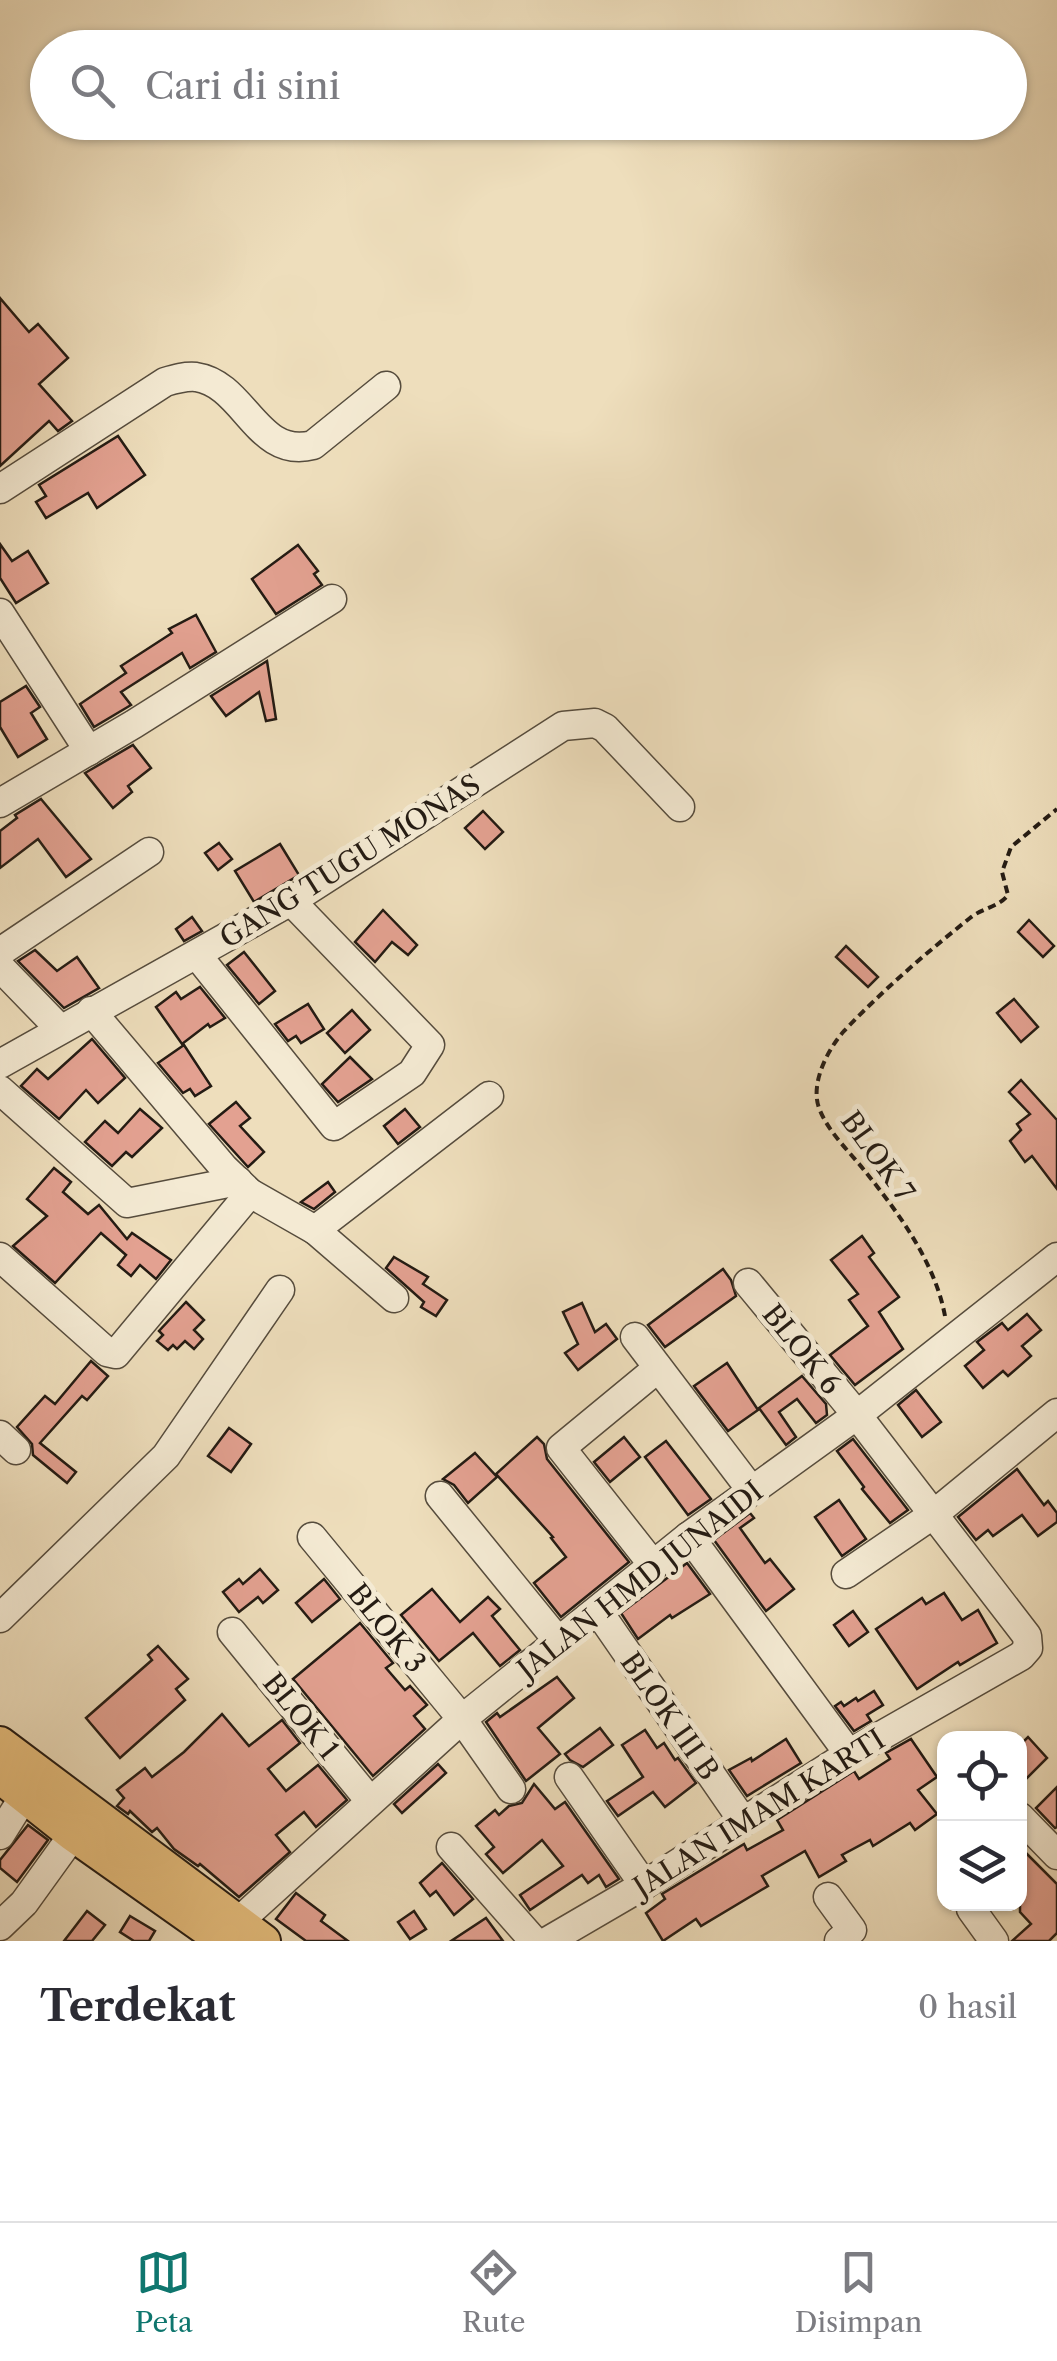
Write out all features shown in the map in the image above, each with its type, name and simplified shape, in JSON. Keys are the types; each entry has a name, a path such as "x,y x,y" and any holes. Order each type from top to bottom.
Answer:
{"main road":[{"path":"0,1743 242,1935"},
{"path":"13,1786 73,1835 242,1935"}],"street":[{"path":"0,489 165,382 186,377 216,384 285,448 313,445 386,386"},
{"path":"0,803 332,599"},
{"path":"0,613 88,751"},
{"name":"GANG TUGU MONAS","path":"0,1064 291,901 563,726 585,722 604,728 680,807"},
{"path":"0,952 149,852"},
{"path":"197,955 334,1126 412,1073 430,1045 291,901"},
{"path":"0,967 60,1029"},
{"path":"91,1012 244,1187 315,1230 394,1298"},
{"path":"0,1090 127,1202 244,1187"},
{"path":"315,1230 489,1096"},
{"path":"0,1258 107,1352 116,1354 244,1187"},
{"name":"JALAN HMD JUNAIDI","path":"242,1935 370,1801 462,1720 689,1536 857,1416 1057,1256"},
{"name":"BLOK 6","path":"748,1283 857,1416"},
{"path":"0,1618 166,1456 280,1290"},
{"path":"635,1338 752,1492"},
{"path":"654,1566 561,1448 658,1368"},
{"path":"846,1574 934,1514 1057,1413"},
{"name":"JALAN IMAM KARTI","path":"548,1941 1028,1648 1028,1636 857,1416"},
{"path":"440,1496 560,1642"},
{"path":"689,1536 849,1754"},
{"name":"BLOK 3","path":"312,1537 462,1720 511,1789"},
{"name":"BLOK III B","path":"598,1611 743,1821"},
{"name":"BLOK 1","path":"232,1632 370,1801"},
{"path":"568,1777 644,1885"},
{"path":"0,1836 13,1786"},
{"path":"1024,1821 1057,1855"},
{"path":"0,1926 24,1903 73,1835"},
{"path":"451,1847 534,1941"},
{"path":"828,1896 852,1930 840,1941"},
{"path":"972,1911 994,1941"}],"path":[{"name":"BLOK 7","path":"950,1340 942,1302 926,1263 888,1199 835,1136 819,1108 816,1094 824,1062 842,1034 976,913 1003,902 1008,895 1002,872 1011,847 1057,809"}],"building":[{"path":"0,298 29,332 38,324 68,358 39,384 72,421 58,431 49,421 0,466"},
{"path":"118,436 145,475 97,508 88,493 46,518 36,502 46,496 39,485"},
{"path":"0,544 12,561 28,551 48,583 16,603 0,578"},
{"path":"298,545 318,571 314,574 322,585 276,614 252,579"},
{"path":"196,615 216,652 190,668 182,653 121,692 131,705 94,727 80,704 126,673 121,666 172,633 169,629"},
{"path":"267,661 276,719 266,721 259,692 226,716 211,696"},
{"path":"26,686 40,707 31,713 47,739 18,757 0,727 0,702"},
{"path":"133,745 151,768 128,786 132,792 113,808 85,773"},
{"path":"41,799 91,859 66,877 38,839 0,868 0,831 17,818 15,815"},
{"path":"483,811 503,832 485,849 465,828"},
{"path":"219,843 232,859 218,870 205,853"},
{"path":"280,844 299,875 254,902 235,871"},
{"path":"383,910 417,945 408,955 392,942 375,962 355,942"},
{"path":"192,917 202,931 184,941 176,929"},
{"path":"1029,920 1054,946 1043,957 1018,932"},
{"path":"846,946 878,977 868,987 836,957"},
{"path":"35,950 57,971 77,957 99,988 64,1008 18,961"},
{"path":"244,952 275,991 259,1004 227,965"},
{"path":"200,987 225,1018 210,1027 208,1024 182,1044 156,1007 176,992 181,999"},
{"path":"1014,999 1038,1027 1021,1042 997,1013"},
{"path":"308,1004 324,1029 301,1043 296,1036 288,1041 275,1024"},
{"path":"352,1010 370,1030 345,1053 327,1033"},
{"path":"92,1039 125,1078 98,1103 86,1090 59,1119 21,1086 37,1069 48,1079"},
{"path":"184,1045 211,1086 195,1096 190,1089 183,1093 158,1063"},
{"path":"350,1057 372,1079 338,1102 322,1084"},
{"path":"1021,1080 1057,1120 1057,1189 1032,1156 1025,1162 1010,1141 1021,1130 1017,1124 1030,1114 1009,1092"},
{"path":"236,1102 250,1118 240,1126 264,1152 248,1167 209,1124"},
{"path":"140,1109 162,1128 132,1157 126,1152 112,1166 85,1142 105,1121 118,1133"},
{"path":"405,1109 420,1127 398,1144 384,1126"},
{"path":"54,1168 71,1182 63,1192 88,1214 99,1205 127,1239 132,1233 171,1260 156,1279 140,1265 131,1276 118,1265 126,1255 101,1233 55,1283 13,1246 47,1216 27,1199"},
{"path":"328,1182 335,1192 314,1209 301,1202"},
{"path":"862,1236 874,1253 869,1257 899,1297 879,1312 903,1349 855,1385 830,1355 868,1326 849,1300 858,1294 831,1260"},
{"path":"394,1257 428,1277 423,1284 447,1300 436,1316 421,1307 424,1302 386,1268"},
{"path":"723,1269 736,1296 665,1347 648,1325"},
{"path":"186,1302 204,1320 194,1330 203,1339 194,1349 185,1341 177,1349 173,1345 168,1350 157,1341 163,1335 159,1331"},
{"path":"582,1303 595,1332 606,1324 617,1339 578,1370 565,1353 578,1344 563,1312"},
{"path":"1027,1314 1041,1330 1022,1346 1031,1356 1008,1376 1003,1371 983,1388 965,1366 984,1350 977,1342 1002,1323 1008,1330"},
{"path":"91,1361 108,1376 87,1400 82,1396 40,1443 76,1472 67,1483 33,1455 32,1444 17,1427 45,1396 55,1404"},
{"path":"727,1363 758,1410 728,1431 694,1386"},
{"path":"802,1376 826,1404 827,1415 816,1423 797,1399 779,1412 796,1437 786,1445 759,1408"},
{"path":"916,1390 941,1422 922,1437 898,1405"},
{"path":"229,1428 251,1444 231,1472 208,1456"},
{"path":"537,1437 544,1444 547,1459 629,1562 561,1617 534,1583 566,1557 496,1474"},
{"path":"624,1437 640,1457 610,1482 594,1462"},
{"path":"853,1439 908,1510 890,1523 837,1451"},
{"path":"666,1441 711,1499 688,1515 645,1457"},
{"path":"475,1453 497,1477 468,1503 454,1485 443,1479"},
{"path":"1017,1469 1044,1505 1048,1501 1057,1513 1057,1522 1038,1536 1022,1515 993,1536 988,1530 976,1540 958,1517"},
{"path":"839,1500 866,1539 842,1556 815,1517"},
{"path":"750,1513 754,1518 740,1528 765,1563 770,1559 794,1589 766,1611 714,1540"},
{"path":"687,1563 710,1594 672,1618 670,1615 638,1639 621,1613"},
{"path":"260,1569 278,1590 263,1603 258,1597 239,1612 223,1592 239,1579 243,1584"},
{"path":"324,1579 340,1599 312,1622 296,1603"},
{"path":"432,1589 460,1622 488,1597 500,1609 492,1616 520,1650 500,1666 473,1633 439,1661 401,1615"},
{"path":"944,1593 962,1620 978,1610 997,1643 917,1689 876,1629 922,1598 926,1604"},
{"path":"853,1611 868,1632 849,1646 834,1625"},
{"path":"360,1623 393,1663 386,1668 405,1690 410,1686 427,1705 414,1716 425,1729 373,1776 293,1679"},
{"path":"158,1646 188,1679 176,1689 185,1700 120,1758 86,1718 152,1660 148,1655"},
{"path":"557,1677 574,1698 538,1728 560,1754 526,1781 486,1722 497,1713 500,1717"},
{"path":"874,1691 883,1705 867,1715 871,1721 854,1731 835,1706 841,1702 844,1706 856,1698 858,1701"},
{"path":"222,1714 249,1746 282,1720 300,1743 268,1769 286,1791 318,1765 347,1800 316,1827 304,1812 276,1835 290,1852 239,1897 200,1864 174,1849 157,1828 152,1832 130,1811 128,1814 117,1806 124,1798 117,1790 145,1768 152,1777"},
{"path":"600,1728 613,1745 583,1767 570,1760 565,1754"},
{"path":"645,1730 657,1748 664,1743 696,1783 665,1807 653,1792 618,1816 607,1801 643,1777 622,1745"},
{"path":"1027,1738 1047,1758 1027,1778"},
{"path":"786,1739 801,1763 747,1796 729,1770 751,1758 752,1761"},
{"path":"911,1739 937,1777 918,1790 937,1814 915,1830 910,1823 873,1846 870,1840 842,1855 846,1861 819,1877 805,1851 762,1876 768,1886 701,1926 696,1919 663,1941 646,1913 665,1899 662,1894 744,1844 747,1850 783,1830 777,1820 854,1771 859,1779 890,1759 886,1753"},
{"path":"438,1764 446,1773 402,1813 394,1804"},
{"path":"534,1784 555,1809 565,1802 619,1879 606,1887 599,1875 588,1883 582,1875 530,1910 520,1895 563,1866 542,1840 503,1873 486,1854 494,1847 476,1826 495,1810 499,1815 509,1806 522,1803"},
{"path":"1057,1787 1057,1827 1055,1828 1036,1808"},
{"path":"28,1825 48,1840 17,1882 0,1868 0,1860"},
{"path":"1027,1854 1057,1884 1057,1933 1049,1941 1012,1941 1031,1924 1020,1912 1027,1911"},
{"path":"442,1863 473,1899 454,1915 436,1891 430,1896 420,1883"},
{"path":"296,1893 325,1915 321,1921 348,1941 306,1941 276,1919"},
{"path":"87,1911 105,1925 92,1941 64,1941"},
{"path":"414,1911 426,1929 410,1939 398,1922"},
{"path":"130,1916 155,1931 149,1941 134,1941 120,1932"},
{"path":"486,1918 503,1941 451,1941"}]}
